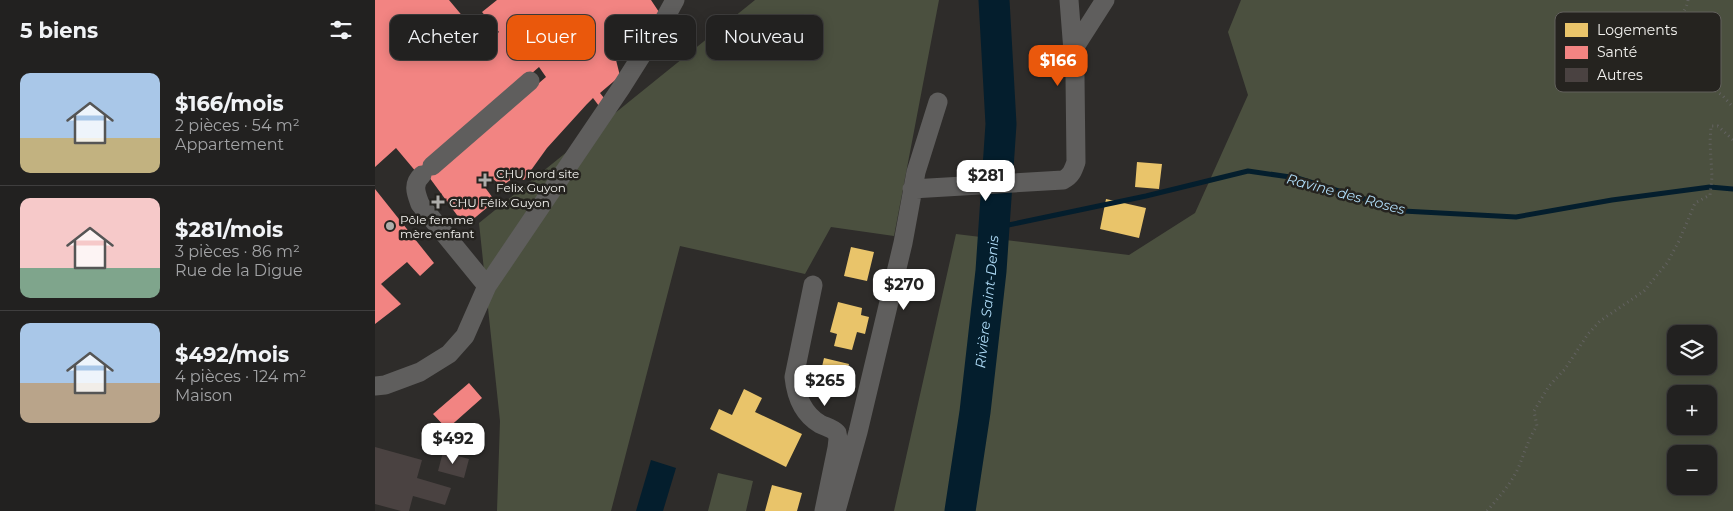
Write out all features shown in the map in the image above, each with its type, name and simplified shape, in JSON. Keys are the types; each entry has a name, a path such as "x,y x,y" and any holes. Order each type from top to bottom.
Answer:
{"street":[{"path":"375,386 385,385 420,372 449,354 465,336 487,286 621,88 675,0"},
{"path":"917,189 1063,180 1068,178 1073,172 1076,162 1073,50 1069,0"},
{"path":"1073,50 1105,0"},
{"path":"487,286 420,204 415,188 417,180 531,81"},
{"path":"837,511 938,102"},
{"path":"813,285 794,377 795,388 811,418 837,432 837,448 824,511"}],"path":[{"path":"1684,12 1688,0"},
{"path":"1717,92 1733,107"},
{"path":"1487,511 1502,494 1519,467 1529,437 1537,426 1534,411 1549,386 1565,369 1600,321 1643,292 1667,263 1679,241 1695,203 1710,195 1712,177 1709,142 1711,126 1718,126 1733,140"}],"green space":[{"path":"755,0 939,0 894,236 831,227 805,274 680,246 611,511 497,511 500,421 479,223 681,60 696,60 696,48 706,40 706,60 823,60 823,15 736,15"},
{"path":"1241,0 1733,0 1733,511 894,511 956,234 1129,255 1195,213 1248,95 1228,32"},
{"path":"718,473 753,481 746,511 708,511"}],"water":[{"path":"651,460 676,468 663,511 636,511"}],"building: Logements":[{"path":"1137,162 1162,164 1159,189 1135,187"},
{"path":"1106,199 1146,208 1139,238 1100,229"},
{"path":"851,247 874,252 867,281 844,276"},
{"path":"838,302 862,308 861,315 869,317 865,334 857,332 852,350 834,346 837,334 830,332"},
{"path":"824,358 849,364 841,394 817,388"},
{"path":"744,389 762,398 755,412 802,434 786,467 710,429 719,409 732,415"},
{"path":"772,485 802,493 797,511 765,511"}],"building: Santé":[{"path":"375,0 449,0 462,15 390,15 390,60 497,60 497,34 499,32 497,30 497,15 485,15 482,12 497,0 651,0 661,15 605,15 605,60 616,60 620,76 600,93 604,98 599,106 593,98 547,148 524,180 516,176 502,186 493,179 484,186 495,201 465,226 429,177 546,77 539,67 417,173 396,148 375,167"},
{"name":"Pôle femme mère enfant","path":"375,189 434,263 420,276 407,262 381,284 401,304 375,324"},
{"path":"469,383 482,398 447,429 433,414"}],"building: Autres":[{"path":"375,447 422,460 417,478 451,488 445,505 413,496 409,511 401,511 375,504"},
{"path":"443,452 469,459 464,478 438,471"}],"waterway":[{"name":"Rivière Saint-Denis","path":"960,511 975,412 991,271 1001,124 994,0"},
{"name":"Ravine des Roses","path":"994,228 1146,196 1248,171 1297,178 1403,211 1516,217 1612,200 1710,187 1733,189"}],"place":[{"name":"CHU nord site Felix Guyon","path":"485,180"},
{"name":"CHU Félix Guyon","path":"438,202"},
{"name":"Pôle femme mère enfant","path":"390,226"}]}
